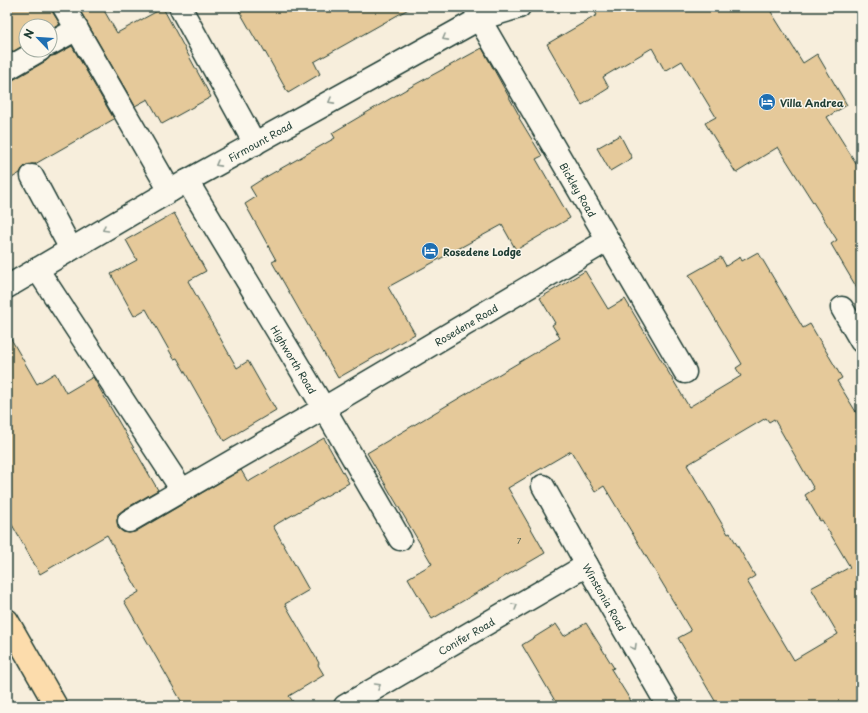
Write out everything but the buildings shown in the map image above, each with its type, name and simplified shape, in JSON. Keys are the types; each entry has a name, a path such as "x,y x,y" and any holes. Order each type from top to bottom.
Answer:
{"main road":[{"path":"7,620 56,706"}],"street":[{"name":"Highworth Road","path":"64,7 178,186 324,408 400,539"},
{"name":"Firmount Road","path":"7,287 178,186 255,144 477,13 519,7"},
{"path":"181,9 255,144"},
{"name":"Bickley Road","path":"477,13 685,372"},
{"path":"58,40 77,29"},
{"path":"7,69 26,58"},
{"path":"32,176 71,249"},
{"name":"Rosedene Road","path":"129,521 324,408 608,240"},
{"path":"37,269 182,490"},
{"path":"842,308 861,341"},
{"name":"Winstonia Road","path":"543,486 668,706"},
{"name":"Conifer Road","path":"345,706 587,564"}],"place":[{"name":"Villa Andrea","path":"767,102"},
{"name":"Rosedene Lodge","path":"430,251"}]}
